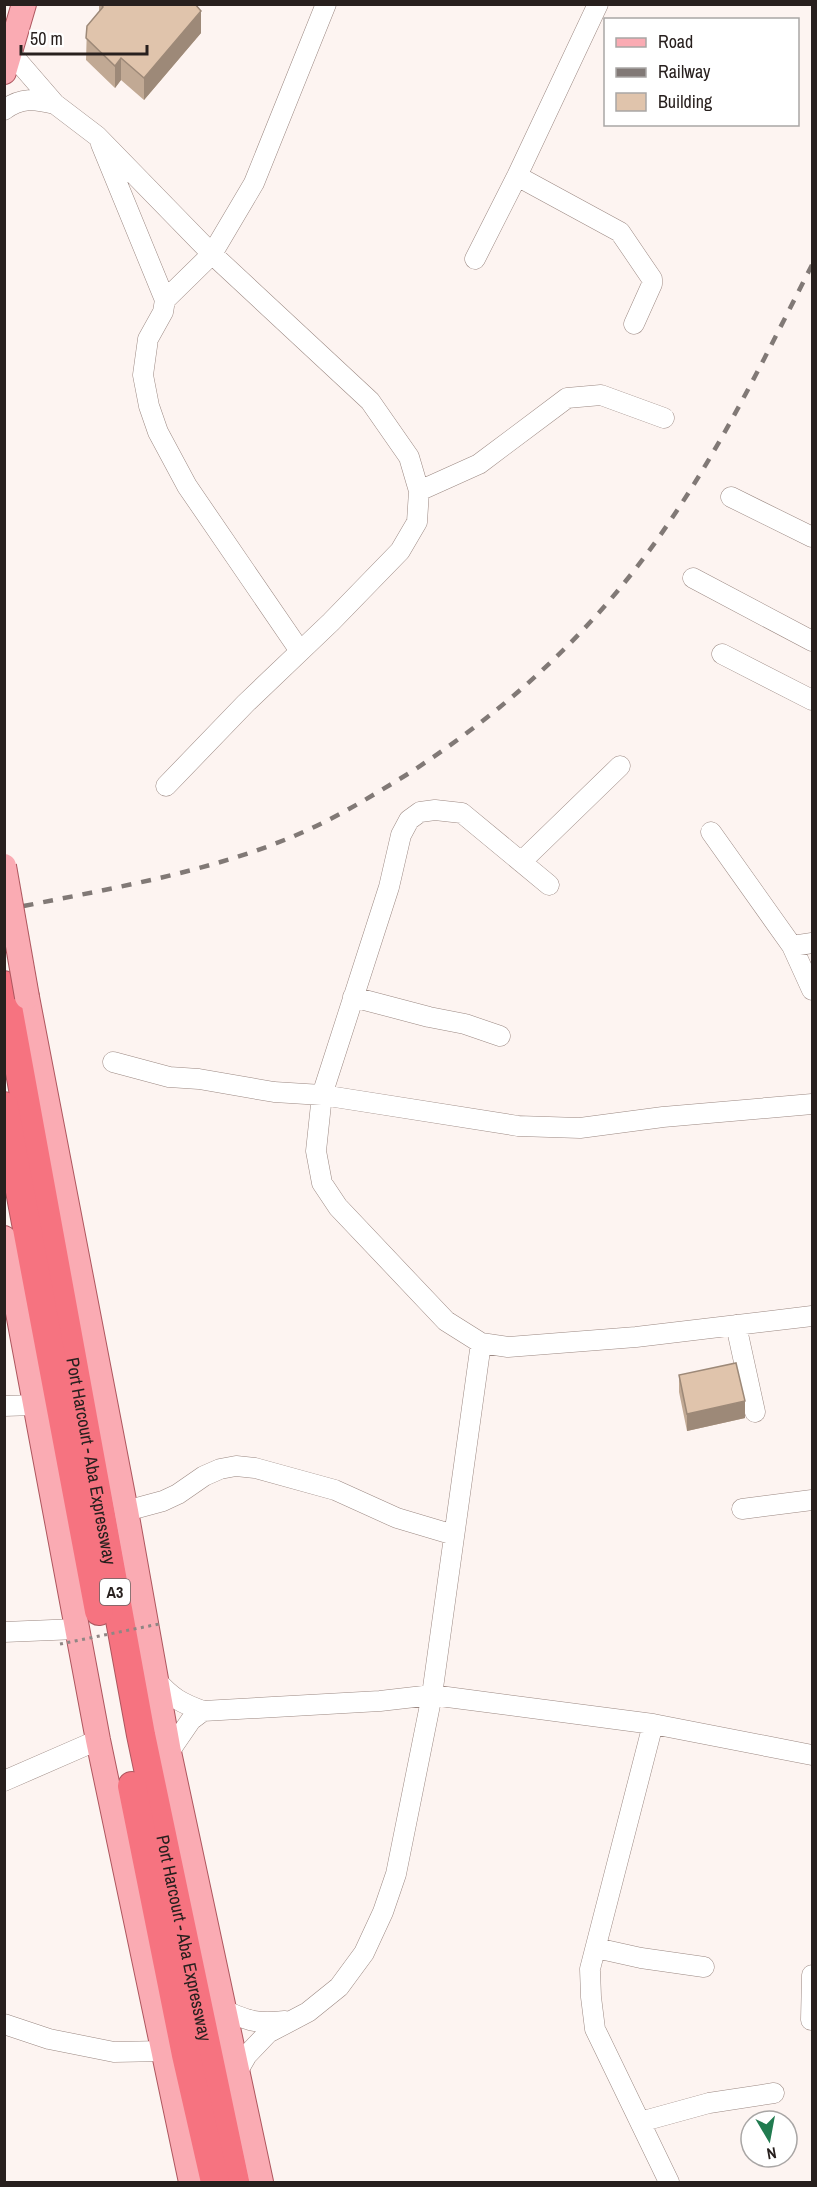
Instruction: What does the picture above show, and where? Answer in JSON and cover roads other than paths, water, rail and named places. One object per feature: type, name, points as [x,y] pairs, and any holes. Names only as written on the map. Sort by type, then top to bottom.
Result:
[{"type":"highway","name":"Port Harcourt - Aba Expressway","points":[[13,994],[139,1725],[236,2182]]},
{"type":"highway","name":"Port Harcourt - Aba Expressway","points":[[4,1106],[141,1837],[215,2182]]},
{"type":"main road","points":[[7,62],[24,4]]},
{"type":"main road","points":[[4,866],[13,994],[126,1510],[170,1752],[236,2074],[261,2182]]},
{"type":"main road","points":[[4,1238],[35,1404],[68,1637],[98,1740],[191,2182]]},
{"type":"street","points":[[165,300],[212,254],[254,183],[326,4]]},
{"type":"street","points":[[475,259],[598,4]]},
{"type":"street","points":[[7,62],[55,104],[98,136],[212,254],[370,401],[409,457],[419,490],[417,522],[400,551],[246,703],[166,786]]},
{"type":"street","points":[[4,110],[12,104],[33,99],[55,104]]},
{"type":"street","points":[[98,136],[165,300],[163,312],[148,339],[143,375],[149,406],[158,432],[187,486],[300,651]]},
{"type":"street","points":[[517,176],[624,235],[652,279],[652,284],[634,324]]},
{"type":"street","points":[[419,490],[479,464],[567,398],[601,395],[664,418]]},
{"type":"street","points":[[731,497],[813,537]]},
{"type":"street","points":[[693,578],[813,641]]},
{"type":"street","points":[[722,654],[813,700]]},
{"type":"street","points":[[521,862],[620,766]]},
{"type":"street","points":[[549,885],[462,813],[435,810],[420,812],[409,820],[401,835],[389,887],[322,1095],[316,1151],[322,1184],[338,1207],[446,1321],[481,1343],[508,1347],[636,1337],[813,1316]]},
{"type":"street","points":[[711,832],[792,946],[813,990]]},
{"type":"street","points":[[792,946],[813,943]]},
{"type":"street","points":[[353,997],[465,1024],[500,1035]]},
{"type":"street","points":[[113,1062],[169,1077],[199,1079],[274,1092],[322,1095],[518,1126],[580,1128],[663,1117],[813,1104]]},
{"type":"street","points":[[736,1325],[755,1412]]},
{"type":"street","points":[[236,2074],[257,2042],[268,2033],[320,2004],[339,1987],[364,1953],[383,1912],[396,1874],[432,1695],[481,1343]]},
{"type":"street","points":[[4,1406],[35,1404]]},
{"type":"street","points":[[126,1510],[163,1502],[204,1476],[220,1469],[236,1466],[255,1468],[335,1490],[397,1518],[454,1535]]},
{"type":"street","points":[[742,1509],[813,1500]]},
{"type":"street","points":[[4,1632],[68,1637]]},
{"type":"street","points":[[156,1680],[170,1696],[181,1704],[203,1711],[380,1701],[432,1695],[653,1724],[813,1755]]},
{"type":"street","points":[[170,1752],[191,1720],[203,1711]]},
{"type":"street","points":[[653,1724],[590,1969],[596,2029],[669,2182]]},
{"type":"street","points":[[4,1781],[98,1740]]},
{"type":"street","points":[[596,1948],[641,1958],[704,1967]]},
{"type":"street","points":[[811,2020],[813,1975]]},
{"type":"street","points":[[223,2010],[251,2022],[293,2020]]},
{"type":"street","points":[[4,2024],[49,2039],[114,2052],[164,2051]]},
{"type":"street","points":[[640,2122],[709,2103],[774,2093]]},
{"type":"railway","points":[[4,910],[193,870],[266,847],[301,833],[371,796],[411,772],[486,718],[521,689],[587,626],[645,556],[692,488],[710,457],[746,394],[812,265]]}]
